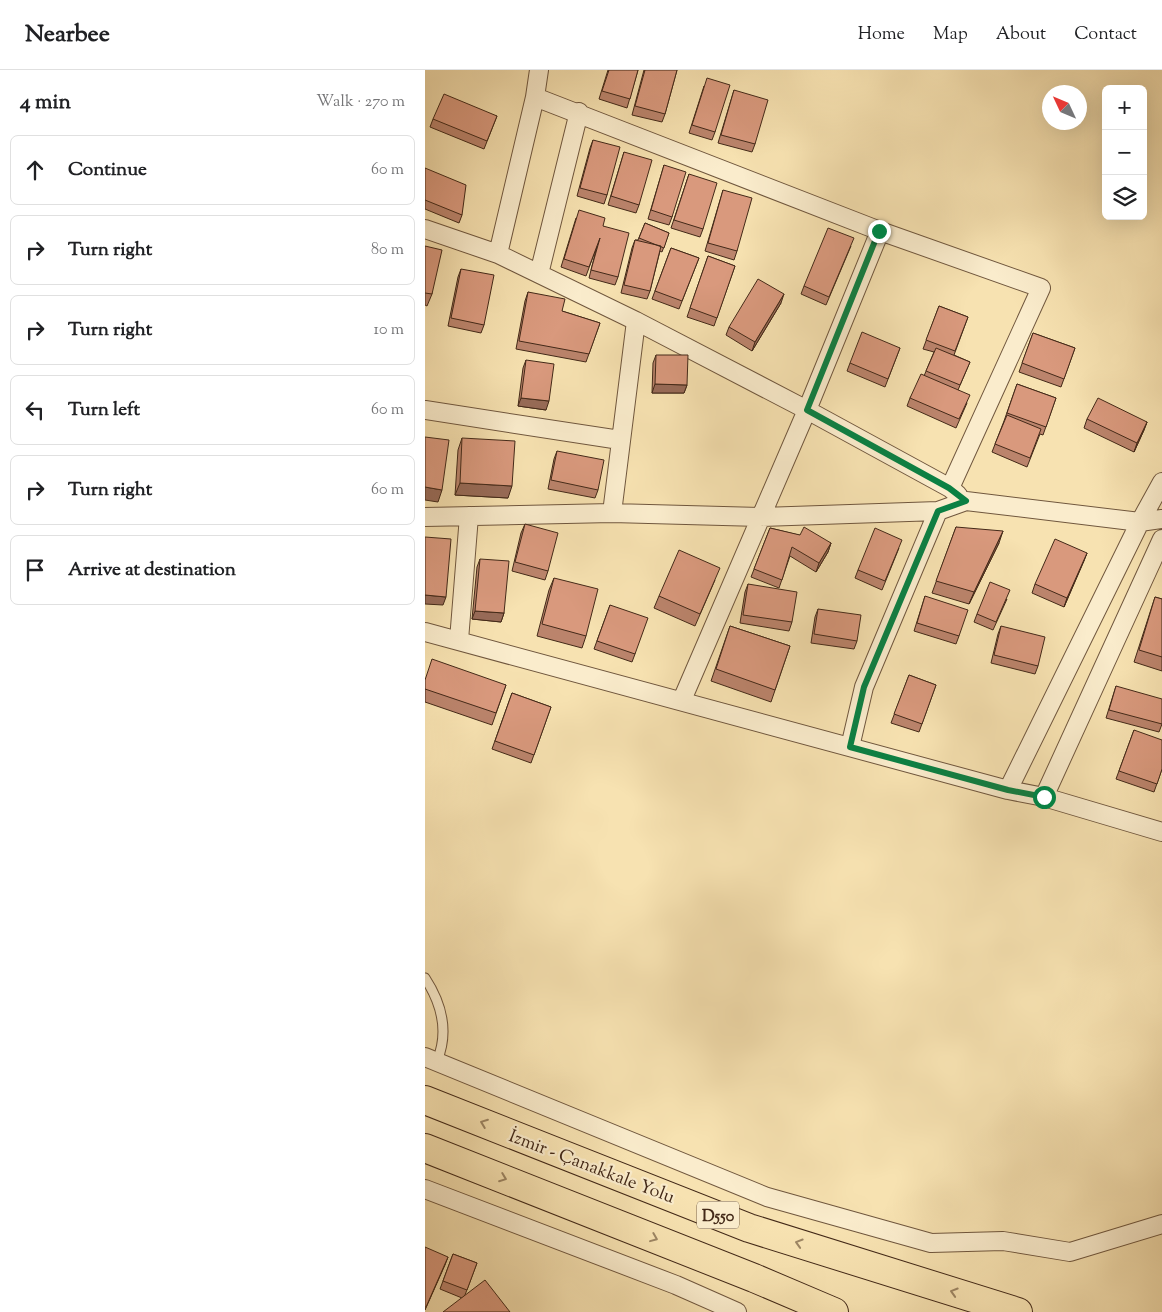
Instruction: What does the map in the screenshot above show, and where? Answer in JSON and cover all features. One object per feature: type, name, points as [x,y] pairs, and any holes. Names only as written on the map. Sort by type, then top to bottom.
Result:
[{"type":"highway","name":"İzmir - Çanakkale Yolu","points":[[425,1100],[749,1228],[1017,1312]]},
{"type":"highway","name":"D550","points":[[425,1148],[754,1278],[834,1312]]},
{"type":"street","points":[[498,254],[535,97],[539,70]]},
{"type":"street","points":[[535,97],[579,112],[879,231],[1041,288],[949,488]]},
{"type":"street","points":[[539,274],[579,112]]},
{"type":"street","points":[[425,229],[498,254],[636,321],[807,410],[949,488],[966,501]]},
{"type":"street","points":[[682,700],[807,410],[879,231]]},
{"type":"street","points":[[612,513],[636,321]]},
{"type":"street","points":[[425,410],[620,440]]},
{"type":"street","points":[[1008,790],[1140,522],[1162,482]]},
{"type":"street","points":[[425,517],[612,513],[760,517],[938,511],[966,501],[1140,522],[1162,519]]},
{"type":"street","points":[[850,747],[864,687],[938,511]]},
{"type":"street","points":[[459,640],[469,516]]},
{"type":"street","points":[[1044,797],[1162,539]]},
{"type":"street","points":[[425,632],[682,700],[1008,790],[1044,797],[1162,832]]},
{"type":"street","points":[[431,1059],[767,1197],[931,1243],[1003,1241],[1070,1252],[1162,1224]]},
{"type":"street","points":[[425,1189],[676,1285],[737,1312]]},
{"type":"lane","points":[[425,978],[434,992],[443,1019],[442,1048],[431,1059]]},
{"type":"building","points":[[609,70],[638,70],[630,99],[602,91]]},
{"type":"building","points":[[645,70],[677,70],[665,114],[635,106]]},
{"type":"building","points":[[707,78],[730,85],[715,132],[692,125]]},
{"type":"building","points":[[734,90],[768,100],[755,144],[721,135]]},
{"type":"building","points":[[444,94],[497,116],[487,141],[433,119]]},
{"type":"building","points":[[593,140],[620,147],[607,195],[580,188]]},
{"type":"building","points":[[624,152],[652,160],[639,205],[611,196]]},
{"type":"building","points":[[664,165],[686,172],[672,217],[651,210]]},
{"type":"building","points":[[425,168],[466,185],[462,215],[425,200]]},
{"type":"building","points":[[689,174],[717,183],[703,229],[674,220]]},
{"type":"building","points":[[723,190],[752,198],[737,251],[708,243]]},
{"type":"building","points":[[579,210],[605,218],[603,226],[629,233],[618,277],[591,270],[600,238],[589,267],[564,259]]},
{"type":"building","points":[[645,223],[669,233],[664,248],[639,238]]},
{"type":"building","points":[[828,228],[854,238],[829,297],[804,286]]},
{"type":"building","points":[[635,240],[661,246],[650,291],[624,285]]},
{"type":"building","points":[[425,246],[442,250],[432,294],[425,293]]},
{"type":"building","points":[[671,248],[699,258],[682,301],[655,291]]},
{"type":"building","points":[[708,256],[735,266],[717,318],[690,308]]},
{"type":"building","points":[[461,269],[494,275],[484,325],[451,318]]},
{"type":"building","points":[[758,279],[784,294],[755,342],[729,327]]},
{"type":"building","points":[[528,292],[565,299],[562,311],[600,323],[589,354],[519,341]]},
{"type":"building","points":[[939,306],[968,317],[955,351],[926,340]]},
{"type":"building","points":[[862,332],[900,348],[888,379],[850,363]]},
{"type":"building","points":[[1033,333],[1075,348],[1064,379],[1022,363]]},
{"type":"building","points":[[936,348],[970,362],[960,385],[926,371]]},
{"type":"building","points":[[656,355],[688,355],[687,385],[655,384]]},
{"type":"building","points":[[526,360],[554,364],[549,401],[521,398]]},
{"type":"building","points":[[921,374],[970,395],[959,419],[910,398]]},
{"type":"building","points":[[1017,384],[1056,398],[1046,427],[1007,413]]},
{"type":"building","points":[[1098,398],[1147,422],[1137,443],[1087,419]]},
{"type":"building","points":[[1007,415],[1041,429],[1030,458],[995,444]]},
{"type":"building","points":[[425,437],[449,440],[442,490],[425,487]]},
{"type":"building","points":[[462,438],[515,441],[512,486],[460,483]]},
{"type":"building","points":[[557,451],[604,460],[598,490],[551,480]]},
{"type":"building","points":[[525,524],[558,533],[548,571],[515,562]]},
{"type":"building","points":[[804,527],[831,543],[819,563],[792,547],[782,580],[754,569],[770,528],[800,535]]},
{"type":"building","points":[[956,527],[1003,531],[974,592],[936,581]]},
{"type":"building","points":[[875,528],[902,540],[885,581],[858,570]]},
{"type":"building","points":[[425,537],[451,539],[446,597],[425,595]]},
{"type":"building","points":[[1055,539],[1087,553],[1067,598],[1035,584]]},
{"type":"building","points":[[679,550],[720,568],[700,614],[659,596]]},
{"type":"building","points":[[480,559],[509,561],[504,613],[475,611]]},
{"type":"building","points":[[554,578],[598,589],[586,636],[542,624]]},
{"type":"building","points":[[990,582],[1010,590],[996,622],[977,614]]},
{"type":"building","points":[[748,584],[797,592],[792,622],[743,615]]},
{"type":"building","points":[[925,596],[968,610],[959,636],[917,623]]},
{"type":"building","points":[[1155,597],[1162,599],[1162,657],[1139,650]]},
{"type":"building","points":[[610,605],[648,618],[635,654],[597,641]]},
{"type":"building","points":[[818,609],[861,615],[857,641],[814,634]]},
{"type":"building","points":[[730,626],[790,646],[775,690],[716,669]]},
{"type":"building","points":[[1001,626],[1045,637],[1038,666],[994,655]]},
{"type":"building","points":[[432,659],[506,685],[496,713],[425,689],[425,680]]},
{"type":"building","points":[[909,675],[936,685],[922,724],[894,714]]},
{"type":"building","points":[[1116,686],[1162,699],[1162,724],[1109,710]]},
{"type":"building","points":[[512,693],[551,707],[534,755],[495,741]]},
{"type":"building","points":[[1134,730],[1162,740],[1162,769],[1157,784],[1119,771]]},
{"type":"building","points":[[425,1247],[448,1257],[426,1307],[425,1307]]},
{"type":"building","points":[[453,1254],[477,1263],[467,1290],[443,1281]]},
{"type":"building","points":[[485,1280],[510,1312],[443,1312]]},
{"type":"route","points":[[879,231],[807,410],[949,488],[966,501],[938,511],[864,687],[850,747],[1008,790],[1044,797]]}]
